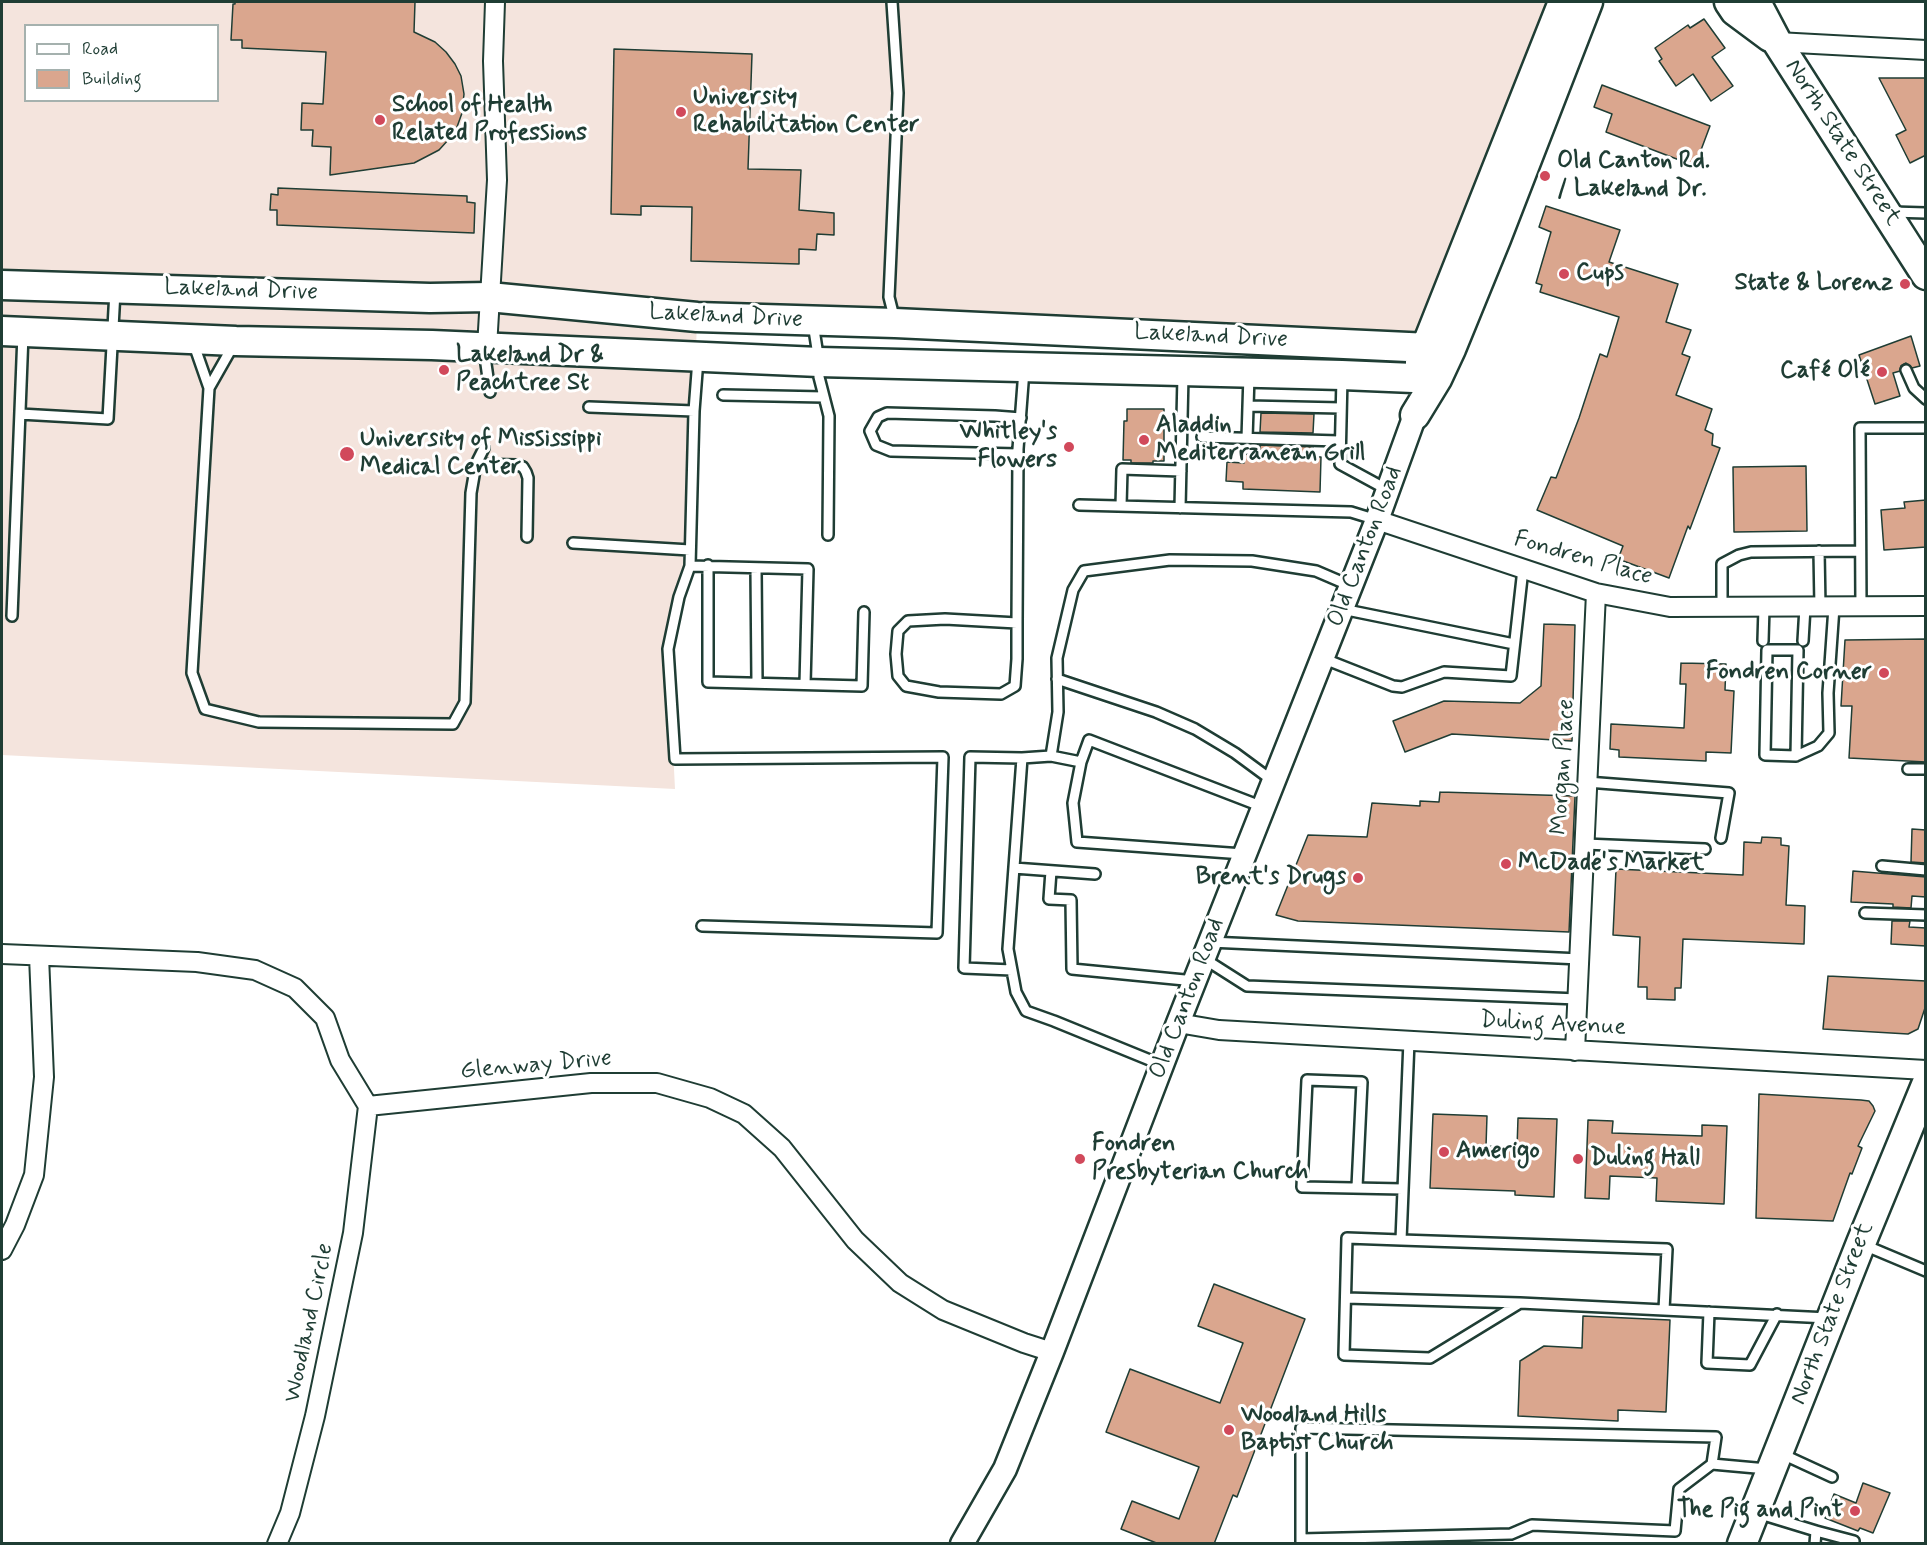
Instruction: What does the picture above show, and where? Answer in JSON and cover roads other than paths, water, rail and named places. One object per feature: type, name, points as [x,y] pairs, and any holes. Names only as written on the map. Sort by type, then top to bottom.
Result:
[{"type":"main road","name":"Old Canton Road","points":[[1415,415],[1426,378],[1563,2]]},
{"type":"main road","name":"Old Canton Road","points":[[1438,348],[1496,239],[1588,2]]},
{"type":"main road","name":"North State Street","points":[[1729,2],[1735,11],[1777,42]]},
{"type":"main road","name":"North State Street","points":[[1756,2],[1777,42],[1926,275]]},
{"type":"main road","name":"Lakeland Drive","points":[[2,285],[430,298],[489,297],[697,317],[895,323],[1438,348]]},
{"type":"main road","name":"Lakeland Drive","points":[[12,332],[236,341],[488,347],[819,362],[1426,378]]},
{"type":"main road","name":"North State Street","points":[[1742,1544],[1926,1085]]},
{"type":"street","points":[[488,347],[497,180],[493,61],[495,2]]},
{"type":"street","points":[[1777,42],[1926,50]]},
{"type":"street","name":"Old Canton Road","points":[[962,1544],[1005,1469],[1052,1352],[1178,1023],[1377,520],[1415,415]]},
{"type":"street","name":"Fondren Place","points":[[1377,520],[1596,593],[1670,607],[1926,606]]},
{"type":"street","name":"Morgan Place","points":[[1575,1051],[1596,593]]},
{"type":"street","points":[[2,954],[198,962],[255,970],[265,974],[295,988],[325,1018],[340,1060],[368,1106]]},
{"type":"street","points":[[2,1250],[15,1225],[34,1175],[44,1077],[39,956]]},
{"type":"street","name":"Duling Avenue","points":[[1178,1023],[1211,1029],[1926,1070]]},
{"type":"street","name":"Glenway Drive","points":[[368,1106],[591,1083],[657,1083],[710,1098],[744,1114],[782,1148],[855,1240],[900,1283],[943,1310],[1052,1352]]},
{"type":"street","name":"Woodland Circle","points":[[277,1544],[290,1513],[318,1405],[353,1233],[368,1106]]},
{"type":"lane","points":[[892,2],[898,93],[889,297],[895,323]]},
{"type":"lane","points":[[1886,212],[1926,213]]},
{"type":"lane","points":[[20,414],[108,419],[115,288]]},
{"type":"lane","points":[[813,321],[819,377],[829,416],[828,535]]},
{"type":"lane","points":[[12,332],[20,414],[12,616]]},
{"type":"lane","points":[[192,339],[209,388],[192,673],[205,709],[259,722],[453,724],[465,702],[471,493],[476,464],[484,448]]},
{"type":"lane","points":[[209,388],[236,341]]},
{"type":"lane","points":[[488,347],[486,364],[490,392]]},
{"type":"lane","points":[[699,357],[694,411],[690,566],[679,597],[668,649],[675,759],[943,757],[937,933],[702,926]]},
{"type":"lane","points":[[1017,623],[945,619],[908,621],[898,631],[896,654],[898,676],[906,686],[939,692],[1001,694],[1015,686],[1017,623],[1018,454],[1025,367]]},
{"type":"lane","points":[[1180,508],[1183,370]]},
{"type":"lane","points":[[1906,370],[1914,388],[1926,399]]},
{"type":"lane","points":[[1247,439],[1249,372]]},
{"type":"lane","points":[[1342,375],[1340,464],[1388,490]]},
{"type":"lane","points":[[723,395],[824,397]]},
{"type":"lane","points":[[1248,406],[1279,410],[1341,408]]},
{"type":"lane","points":[[589,407],[694,411]]},
{"type":"lane","points":[[1018,454],[891,451],[876,445],[870,431],[878,417],[887,413],[1021,418]]},
{"type":"lane","points":[[1861,607],[1860,428],[1926,428]]},
{"type":"lane","points":[[1202,437],[1247,439],[1279,437],[1339,441]]},
{"type":"lane","points":[[476,464],[523,467],[528,478],[527,537]]},
{"type":"lane","points":[[1121,506],[1122,469],[1181,471]]},
{"type":"lane","points":[[1078,505],[1351,513],[1377,520]]},
{"type":"lane","points":[[573,543],[690,550]]},
{"type":"lane","points":[[1796,756],[1798,650],[1767,650],[1765,755],[1796,756],[1818,746],[1829,733],[1828,693],[1820,607],[1819,551]]},
{"type":"lane","points":[[1722,607],[1722,564],[1739,555],[1751,552],[1860,551]]},
{"type":"lane","points":[[1051,756],[1058,712],[1057,658],[1073,590],[1084,571],[1170,560],[1252,561],[1316,571],[1351,586]]},
{"type":"lane","points":[[690,566],[808,569],[805,684]]},
{"type":"lane","points":[[708,566],[708,682],[862,686],[864,612]]},
{"type":"lane","points":[[756,568],[757,683]]},
{"type":"lane","points":[[1322,658],[1393,686],[1402,687],[1444,672],[1511,676],[1523,568]]},
{"type":"lane","points":[[1763,641],[1764,607]]},
{"type":"lane","points":[[1803,641],[1820,607]]},
{"type":"lane","points":[[1342,609],[1514,644]]},
{"type":"lane","points":[[1057,679],[1156,712],[1196,729],[1235,753],[1273,782]]},
{"type":"lane","points":[[1245,854],[1077,842],[1073,803],[1089,740],[1263,807]]},
{"type":"lane","points":[[1012,970],[964,968],[970,757],[1051,756],[1082,762]]},
{"type":"lane","points":[[1022,758],[1008,949],[1016,992],[1026,1011],[1162,1065]]},
{"type":"lane","points":[[1908,769],[1926,769]]},
{"type":"lane","points":[[1587,782],[1729,792],[1721,838]]},
{"type":"lane","points":[[1585,844],[1705,849]]},
{"type":"lane","points":[[1882,866],[1926,870]]},
{"type":"lane","points":[[1014,868],[1095,874]]},
{"type":"lane","points":[[1051,871],[1049,899],[1071,900],[1072,969],[1195,981]]},
{"type":"lane","points":[[1865,913],[1926,915]]},
{"type":"lane","points":[[1207,950],[1580,959]]},
{"type":"lane","points":[[1207,950],[1247,986],[1578,999]]},
{"type":"lane","points":[[1401,1240],[1409,1041]]},
{"type":"lane","points":[[1357,1187],[1362,1082],[1307,1080],[1302,1186],[1403,1189]]},
{"type":"lane","points":[[1520,1303],[1430,1358],[1344,1355],[1347,1238],[1667,1249],[1664,1310]]},
{"type":"lane","points":[[1861,1243],[1926,1271]]},
{"type":"lane","points":[[1346,1298],[1520,1303],[1832,1318]]},
{"type":"lane","points":[[1709,1312],[1707,1363],[1750,1365],[1777,1314]]},
{"type":"lane","points":[[1712,1464],[1716,1437],[1301,1428],[1301,1541],[1511,1534],[1532,1525],[1675,1531],[1679,1489],[1712,1464],[1775,1461],[1832,1477]]},
{"type":"lane","points":[[1755,1512],[1816,1532],[1854,1541]]},
{"type":"lane","points":[[1815,1544],[1816,1532]]},
{"type":"place","name":"University Rehabilitation Center","points":[[681,112]]},
{"type":"place","name":"School of Health Related Professions","points":[[380,120]]},
{"type":"place","name":"Old Canton Rd. / Lakeland Dr.","points":[[1545,176]]},
{"type":"place","name":"Cups","points":[[1564,274]]},
{"type":"place","name":"State & Lorenz","points":[[1905,284]]},
{"type":"place","name":"Lakeland Dr & Peachtree St","points":[[444,370]]},
{"type":"place","name":"Café Olé","points":[[1882,372]]},
{"type":"place","name":"Aladdin Mediterranean Grill","points":[[1144,440]]},
{"type":"place","name":"Whitley's Flowers","points":[[1069,447]]},
{"type":"place","name":"University of Mississippi Medical Center","points":[[347,454]]},
{"type":"place","name":"Fondren Corner","points":[[1884,673]]},
{"type":"place","name":"McDade's Market","points":[[1506,864]]},
{"type":"place","name":"Brent's Drugs","points":[[1358,878]]},
{"type":"place","name":"Amerigo","points":[[1444,1152]]},
{"type":"place","name":"Fondren Presbyterian Church","points":[[1080,1159]]},
{"type":"place","name":"Duling Hall","points":[[1578,1159]]},
{"type":"place","name":"Woodland Hills Baptist Church","points":[[1229,1430]]},
{"type":"place","name":"The Pig and Pint","points":[[1855,1511]]}]
